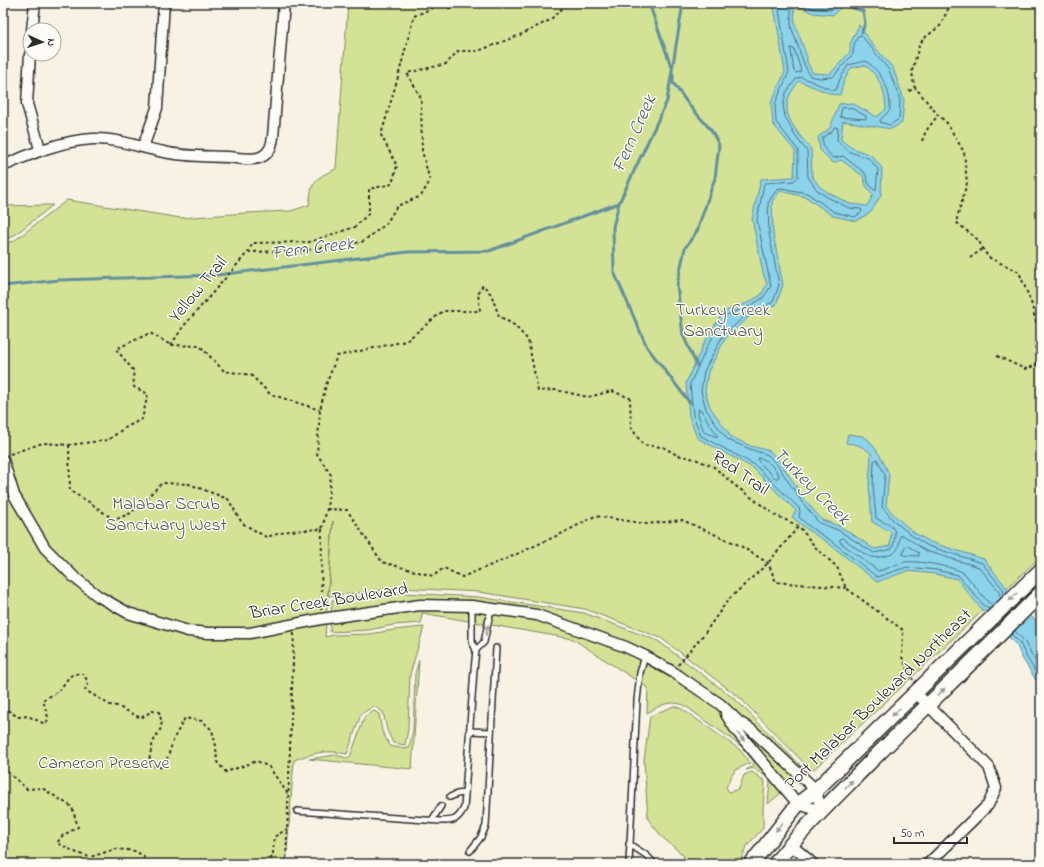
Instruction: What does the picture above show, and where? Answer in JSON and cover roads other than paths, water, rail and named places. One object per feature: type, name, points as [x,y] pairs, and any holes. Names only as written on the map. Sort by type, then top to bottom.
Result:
[{"type":"street","points":[[33,22],[35,3]]},
{"type":"street","points":[[144,147],[157,108],[164,3]]},
{"type":"street","points":[[3,166],[40,149],[68,142],[94,139],[144,147],[166,153],[246,158],[261,157],[272,147],[284,3]]},
{"type":"street","points":[[30,62],[27,104],[40,149]]},
{"type":"street","name":"Briar Creek Boulevard","points":[[6,457],[14,495],[45,548],[74,577],[98,596],[128,613],[188,631],[208,633],[250,633],[321,619],[420,605],[472,606],[537,615],[626,647],[673,672],[720,704],[740,722],[753,731],[816,790]]},
{"type":"street","name":"Port Malabar Boulevard Northeast","points":[[751,864],[798,804],[816,790],[1041,570]]},
{"type":"street","name":"Port Malabar Boulevard Northeast","points":[[775,864],[790,844],[821,811],[1041,594]]},
{"type":"street","points":[[918,691],[928,704],[989,767],[996,788],[988,805],[928,864]]},
{"type":"street","name":"Briar Creek Boulevard","points":[[720,704],[736,730],[798,804]]},
{"type":"street","points":[[816,790],[821,811]]},
{"type":"street","points":[[798,804],[821,811]]},
{"type":"street","points":[[790,844],[813,864]]},
{"type":"lane","points":[[297,811],[453,821],[460,817],[464,808],[476,650],[472,642],[472,606]]},
{"type":"lane","points":[[476,650],[484,642],[492,609]]},
{"type":"lane","points":[[470,851],[486,826],[496,648]]},
{"type":"lane","points":[[628,864],[637,701],[640,673],[645,656]]},
{"type":"lane","points":[[470,731],[491,732]]},
{"type":"lane","points":[[450,797],[457,794],[465,794]]},
{"type":"lane","points":[[432,820],[441,806]]},
{"type":"lane","points":[[629,844],[646,855],[655,864]]},
{"type":"water","points":[[780,3],[845,3],[833,15],[813,13],[794,4],[795,24],[807,57],[807,62],[813,73],[830,74],[850,52],[850,44],[859,25],[872,44],[893,68],[904,100],[902,123],[891,129],[843,121],[841,140],[852,148],[871,155],[882,168],[881,195],[871,212],[856,221],[833,216],[806,197],[780,191],[772,202],[773,233],[783,285],[776,305],[750,316],[725,339],[708,372],[705,391],[710,407],[731,437],[751,446],[770,451],[781,463],[805,500],[822,520],[839,526],[874,549],[890,546],[891,532],[872,522],[869,486],[871,453],[859,446],[846,443],[848,434],[862,436],[869,440],[881,457],[889,474],[886,506],[896,517],[913,532],[930,542],[984,559],[1007,588],[1007,592],[1041,626],[1041,688],[1022,658],[1017,646],[987,612],[983,611],[957,579],[935,574],[907,571],[877,582],[828,543],[792,517],[796,511],[753,468],[697,438],[689,416],[686,383],[704,343],[723,312],[747,303],[761,295],[767,284],[763,273],[752,219],[761,179],[794,177],[795,151],[773,124],[771,103],[785,72],[774,7]],"holes":[[[865,65],[881,84],[886,109],[877,117],[852,103],[839,104],[830,128],[818,137],[820,150],[833,163],[841,160],[863,176],[866,186],[873,195],[867,206],[850,204],[820,187],[812,176],[811,149],[799,135],[789,118],[787,103],[789,96],[799,81],[831,94],[840,95],[844,81],[851,68]]]},
{"type":"waterway","points":[[649,3],[671,66]]},
{"type":"waterway","name":"Fern Creek","points":[[3,286],[59,280],[217,275],[408,252],[489,251],[619,203],[667,101],[683,3]]},
{"type":"waterway","name":"Turkey Creek","points":[[838,3],[863,11],[865,23],[862,32]]},
{"type":"waterway","points":[[673,74],[673,83],[689,105],[711,130],[719,145],[715,178],[697,231],[685,248],[677,285],[683,335],[697,366]]},
{"type":"waterway","name":"Fern Creek","points":[[619,203],[613,227],[614,272],[647,347],[690,403]]},
{"type":"park label","name":"Turkey Creek Sanctuary","points":[[723,321]]},
{"type":"park label","name":"Malabar Scrub Sanctuary West","points":[[166,515]]},
{"type":"park label","name":"Cameron Preserve","points":[[104,764]]}]
